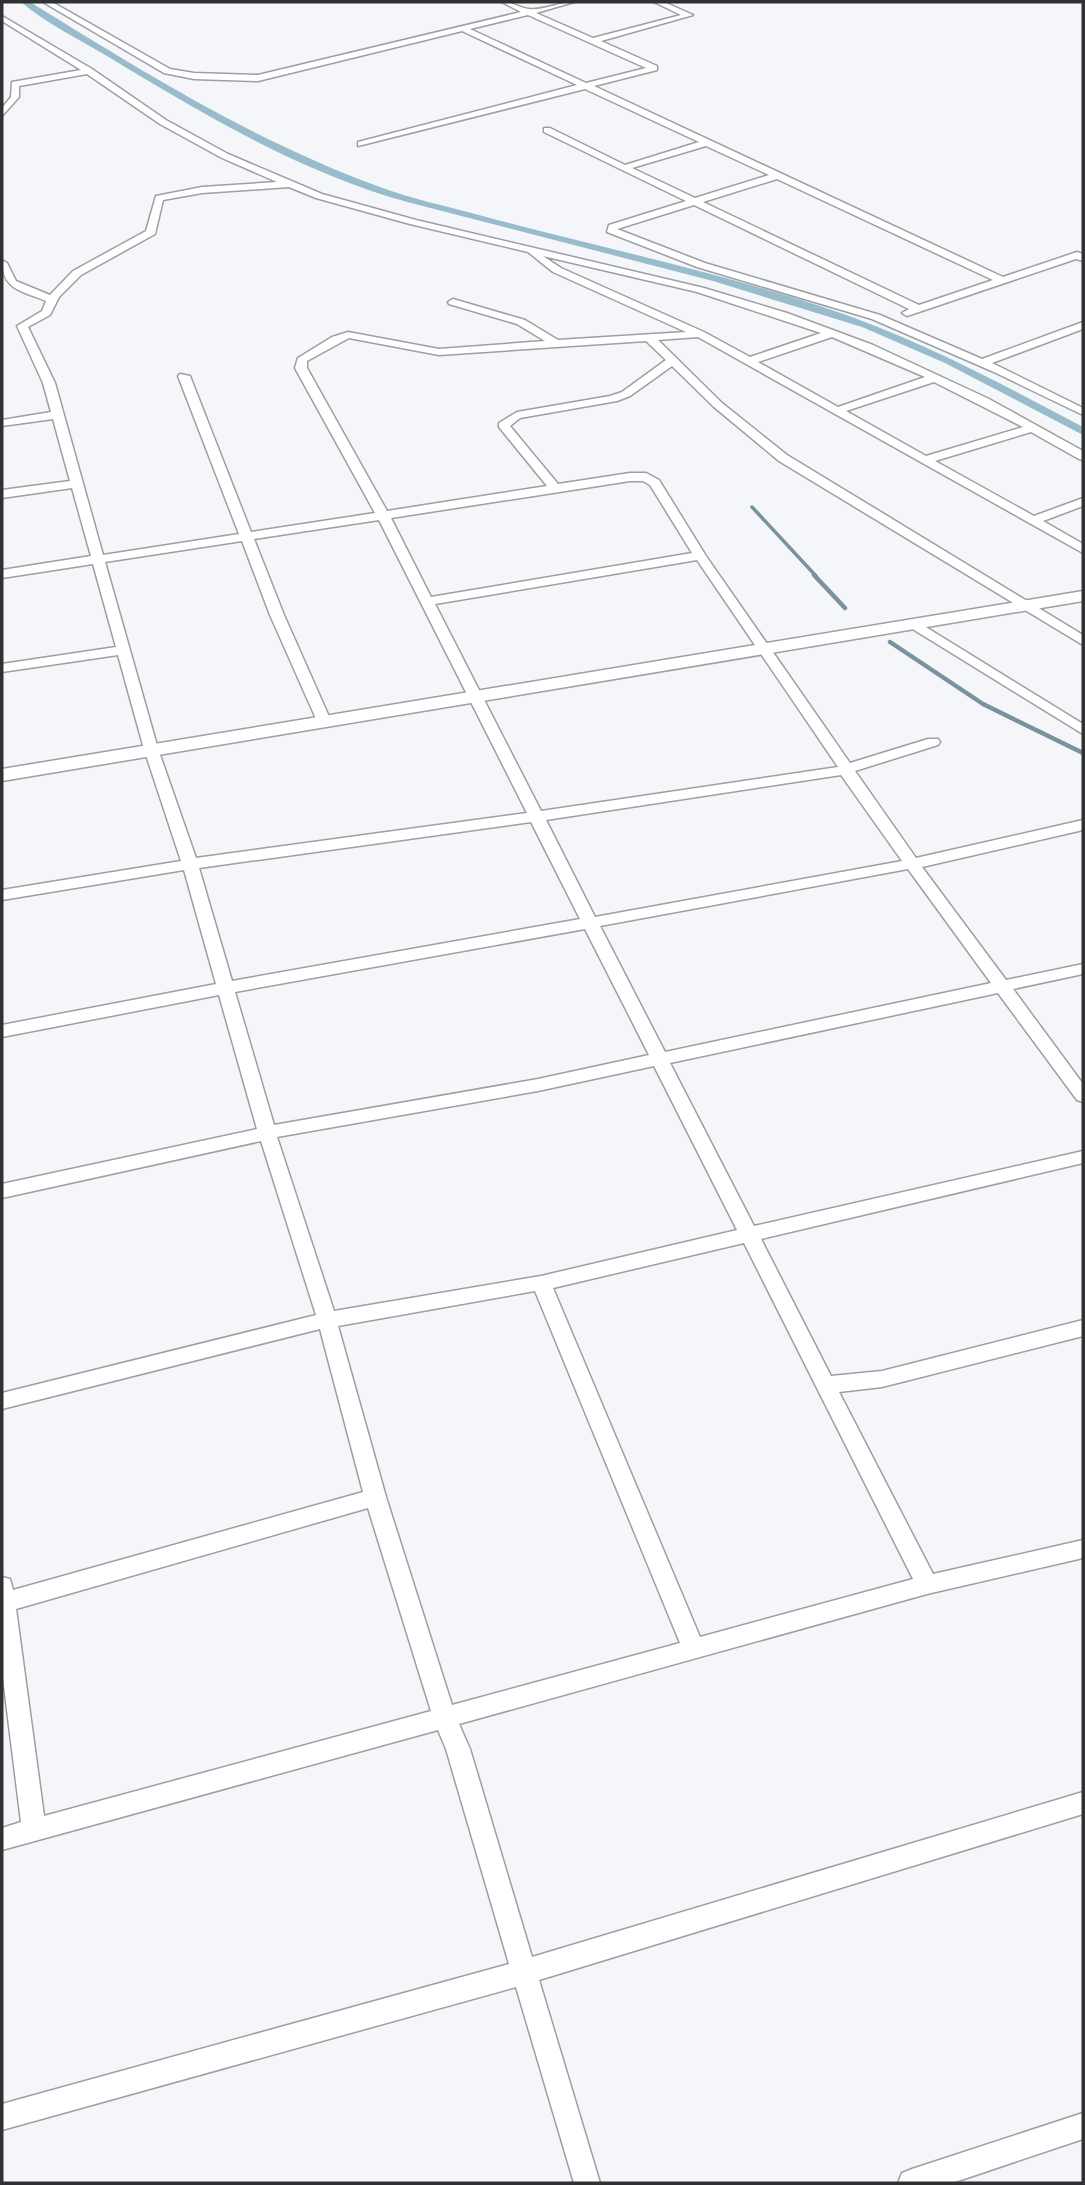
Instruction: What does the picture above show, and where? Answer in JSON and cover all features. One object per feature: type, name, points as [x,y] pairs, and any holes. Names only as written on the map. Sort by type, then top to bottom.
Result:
[{"type":"street","points":[[47,2],[167,71],[194,76],[258,78],[570,2]]},
{"type":"street","points":[[361,144],[654,68],[506,2]]},
{"type":"street","points":[[595,40],[689,15],[658,2]]},
{"type":"street","points":[[3,20],[89,71],[163,122],[225,156],[290,184],[319,195],[402,218],[700,290],[783,314],[985,401],[1083,456]]},
{"type":"street","points":[[462,28],[1001,280]]},
{"type":"street","points":[[2,113],[15,97],[15,84],[89,71]]},
{"type":"street","points":[[547,130],[918,309]]},
{"type":"street","points":[[624,168],[709,142]]},
{"type":"street","points":[[780,175],[691,201],[611,230],[701,265],[816,297],[884,321],[1081,408]]},
{"type":"street","points":[[290,184],[202,190],[159,198],[151,232],[83,268],[50,299],[46,313],[22,326],[48,383],[58,415],[151,749],[190,864],[267,1133],[327,1320],[375,1497],[444,1717],[458,1749],[587,2183]]},
{"type":"street","points":[[523,247],[557,270],[700,334],[1083,549]]},
{"type":"street","points":[[884,321],[1081,255]]},
{"type":"street","points":[[2,263],[12,283],[50,299]]},
{"type":"street","points":[[453,302],[521,322],[558,345]]},
{"type":"street","points":[[982,363],[1083,325]]},
{"type":"street","points":[[750,361],[832,333]]},
{"type":"street","points":[[700,334],[439,352],[348,335],[336,339],[302,360],[301,368],[384,517],[927,1586]]},
{"type":"street","points":[[649,338],[718,405],[783,458],[1083,641]]},
{"type":"street","points":[[556,490],[503,425],[517,415],[613,399],[626,394],[672,360]]},
{"type":"street","points":[[184,376],[247,538],[324,721]]},
{"type":"street","points":[[839,410],[934,377]]},
{"type":"street","points":[[2,422],[58,415]]},
{"type":"street","points":[[926,460],[1032,428]]},
{"type":"street","points":[[2,574],[630,477],[646,477],[655,483],[700,556],[912,864],[1083,1096]]},
{"type":"street","points":[[2,494],[77,484]]},
{"type":"street","points":[[1033,521],[1083,502]]},
{"type":"street","points":[[425,602],[700,556]]},
{"type":"street","points":[[2,775],[1083,596]]},
{"type":"street","points":[[916,625],[1083,730]]},
{"type":"street","points":[[2,668],[122,650]]},
{"type":"street","points":[[2,895],[190,864],[536,817],[849,770],[933,742]]},
{"type":"street","points":[[2,1031],[225,986],[912,864],[1014,843],[1083,825]]},
{"type":"street","points":[[2,1191],[267,1133],[538,1085],[1083,969]]},
{"type":"street","points":[[2,1401],[327,1320],[541,1283],[1083,1157]]},
{"type":"street","points":[[541,1283],[694,1650]]},
{"type":"street","points":[[825,1385],[882,1378],[1083,1328]]},
{"type":"street","points":[[34,1830],[3,1597],[375,1497]]},
{"type":"street","points":[[2,1839],[927,1586],[1083,1549]]},
{"type":"street","points":[[2,2117],[524,1972],[1083,1803]]},
{"type":"street","points":[[912,2183],[1083,2126]]},
{"type":"waterway","points":[[25,2],[191,102],[320,167],[389,194],[717,279],[866,325],[949,361],[1083,432]]},
{"type":"waterway","points":[[752,507],[816,576]]},
{"type":"waterway","points":[[814,575],[845,608]]},
{"type":"waterway","points":[[890,642],[983,704],[1083,753]]}]
